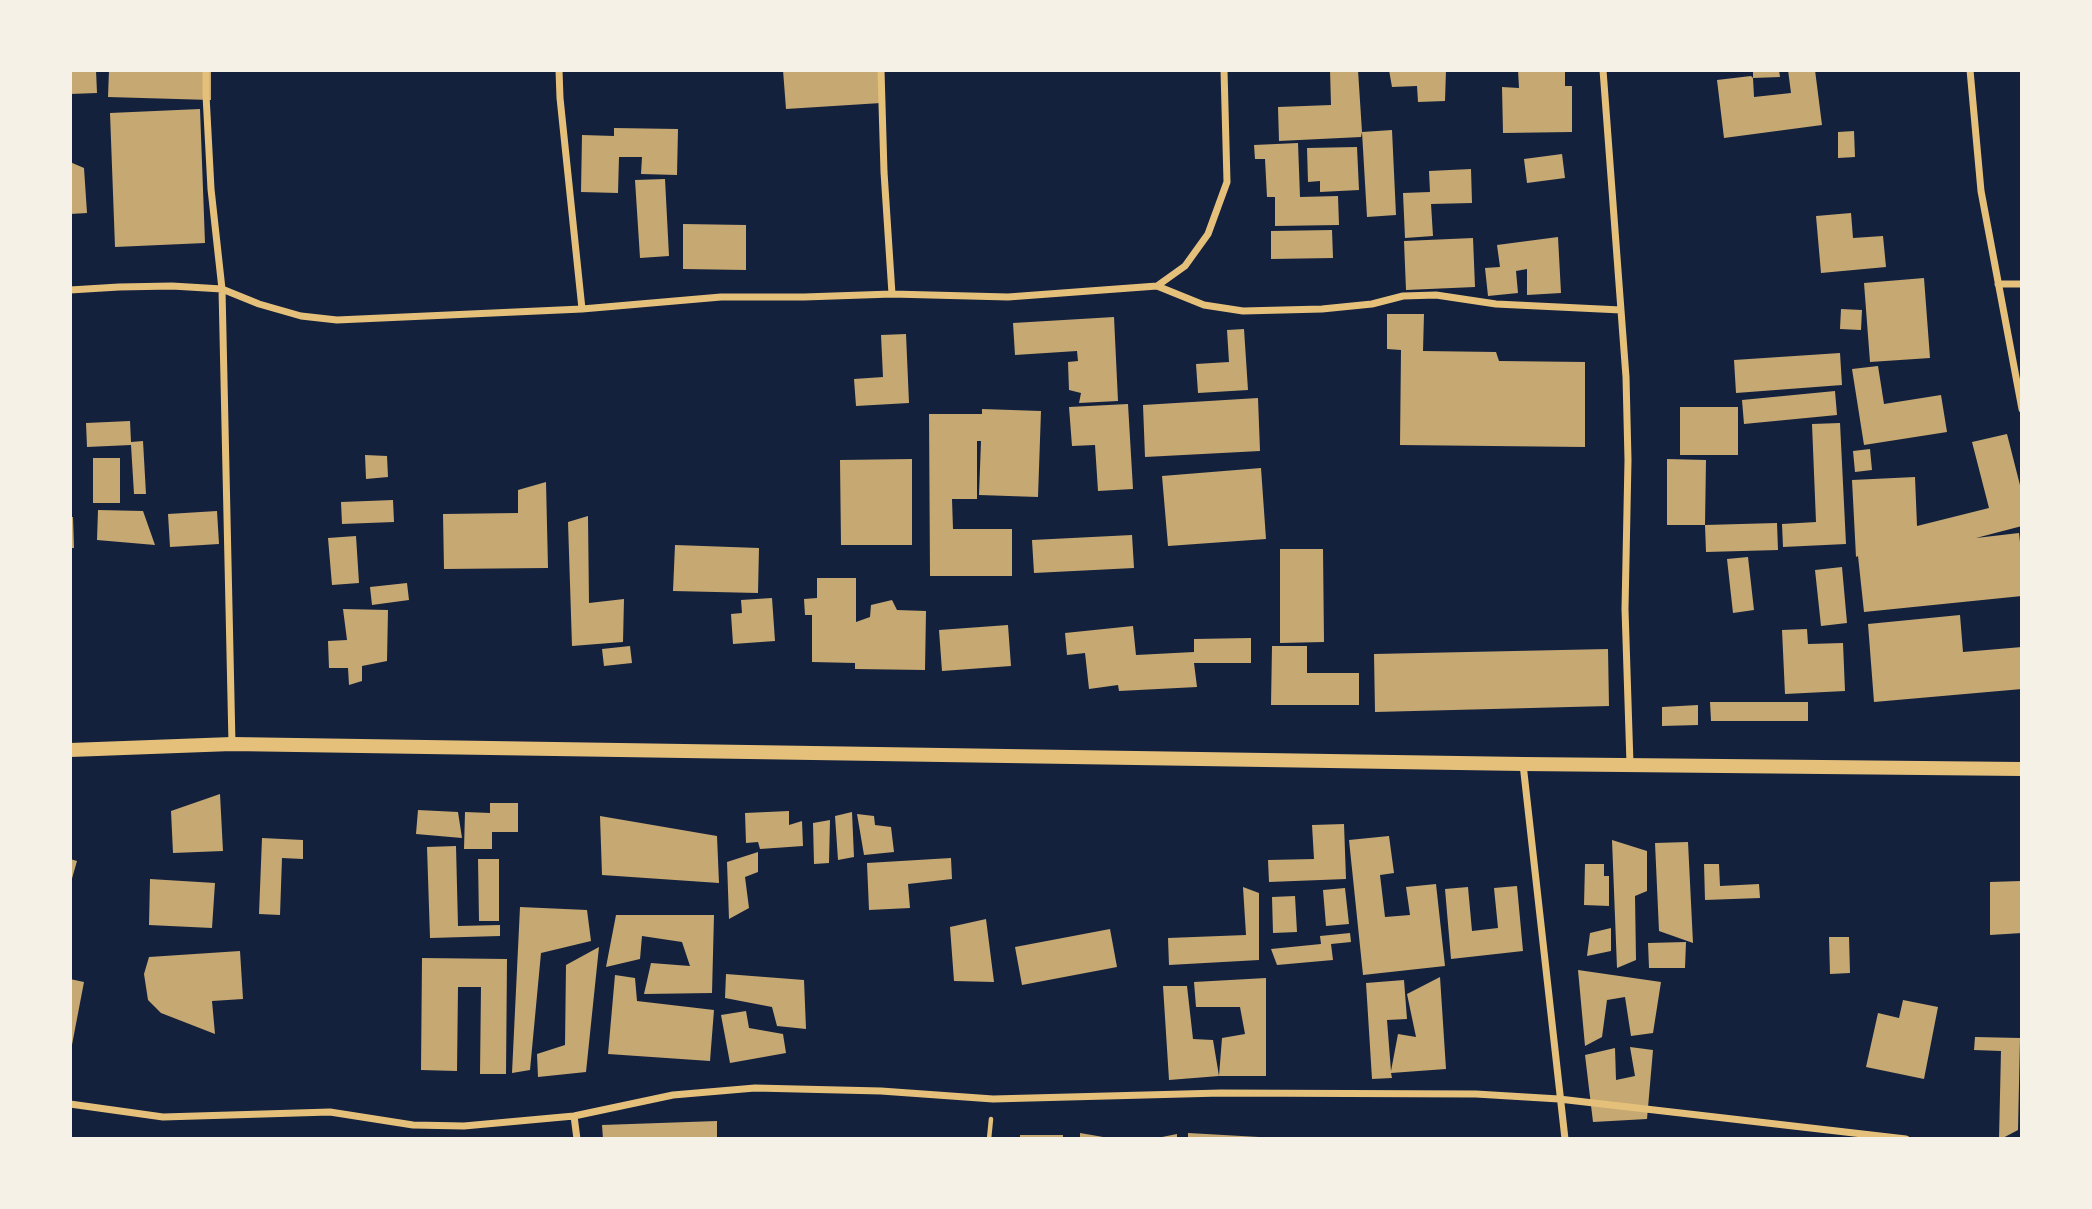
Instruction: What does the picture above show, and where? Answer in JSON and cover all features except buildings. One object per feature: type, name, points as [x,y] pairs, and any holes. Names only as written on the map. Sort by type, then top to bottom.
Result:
[{"type":"main road","points":[[70,750],[232,744],[2022,769]]},
{"type":"street","points":[[206,70],[211,189],[222,289],[232,744]]},
{"type":"street","points":[[559,70],[582,309]]},
{"type":"street","points":[[881,70],[892,294]]},
{"type":"street","points":[[1157,286],[1185,266],[1208,234],[1227,182],[1224,70]]},
{"type":"street","points":[[1603,70],[1621,310],[1628,460],[1625,609],[1630,764]]},
{"type":"street","points":[[1970,70],[1981,191],[2022,409]]},
{"type":"street","points":[[1998,284],[2022,284]]},
{"type":"street","points":[[70,290],[172,286],[222,289],[301,316],[337,320],[582,309],[721,297],[892,294],[1008,297],[1157,286],[1204,305],[1243,311],[1322,309],[1403,296],[1436,295],[1496,304],[1621,310]]},
{"type":"street","points":[[1522,764],[1565,1139]]},
{"type":"street","points":[[70,1104],[163,1117],[330,1112],[413,1125],[464,1126],[574,1116],[673,1095],[755,1088],[881,1091],[993,1099],[1235,1093],[1476,1094],[1559,1099],[1906,1139]]},
{"type":"street","points":[[574,1116],[577,1139]]}]
